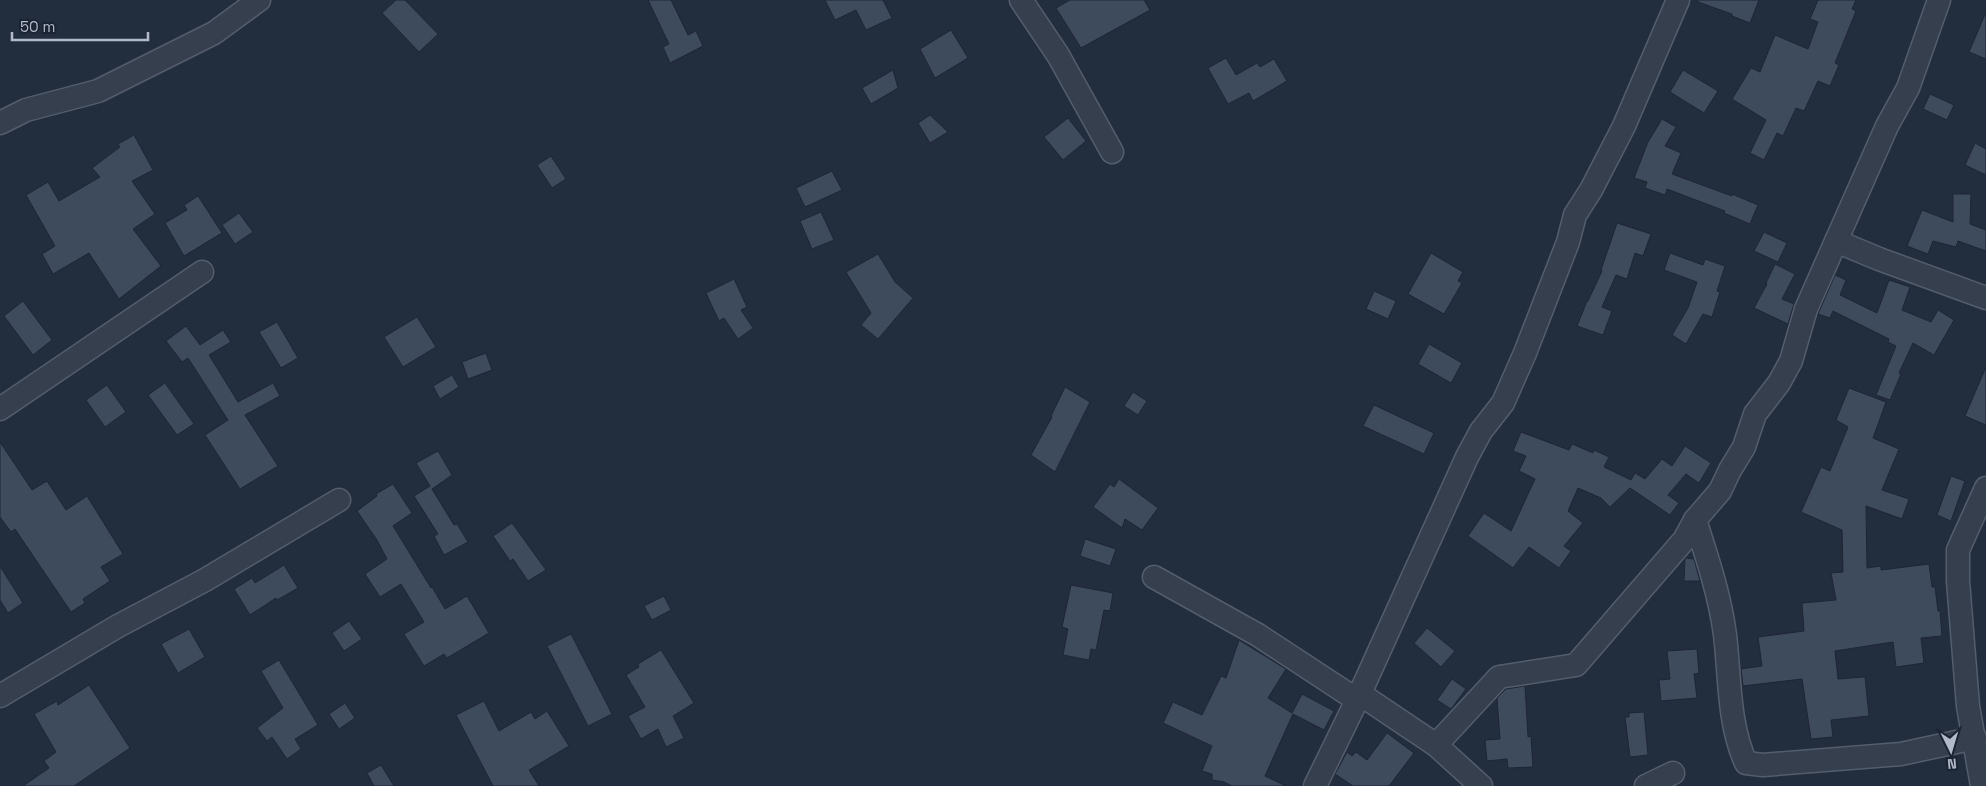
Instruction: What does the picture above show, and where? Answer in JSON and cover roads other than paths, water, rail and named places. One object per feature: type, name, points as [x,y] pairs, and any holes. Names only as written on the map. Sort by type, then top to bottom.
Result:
[{"type":"street","points":[[0,123],[26,110],[98,91],[214,33],[259,0]]},
{"type":"street","points":[[1021,0],[1058,55],[1112,152]]},
{"type":"street","points":[[1315,786],[1358,697],[1467,457],[1481,432],[1503,403],[1525,353],[1568,242],[1576,215],[1624,126],[1678,0]]},
{"type":"street","points":[[1436,745],[1499,677],[1576,665],[1684,540],[1695,520],[1720,491],[1744,447],[1755,414],[1779,383],[1790,361],[1806,309],[1887,126],[1908,88],[1939,0]]},
{"type":"street","points":[[1836,241],[1986,298]]},
{"type":"street","points":[[0,409],[202,272]]},
{"type":"street","points":[[1982,786],[1968,706],[1958,581],[1958,550],[1986,488]]},
{"type":"street","points":[[0,696],[118,626],[205,580],[339,500]]},
{"type":"street","points":[[1695,520],[1717,594],[1725,635],[1727,676],[1732,708],[1746,763],[1763,766],[1901,754],[1928,750],[1975,738]]},
{"type":"street","points":[[1154,577],[1258,635],[1436,745],[1481,786]]},
{"type":"street","points":[[1646,786],[1673,773]]}]
